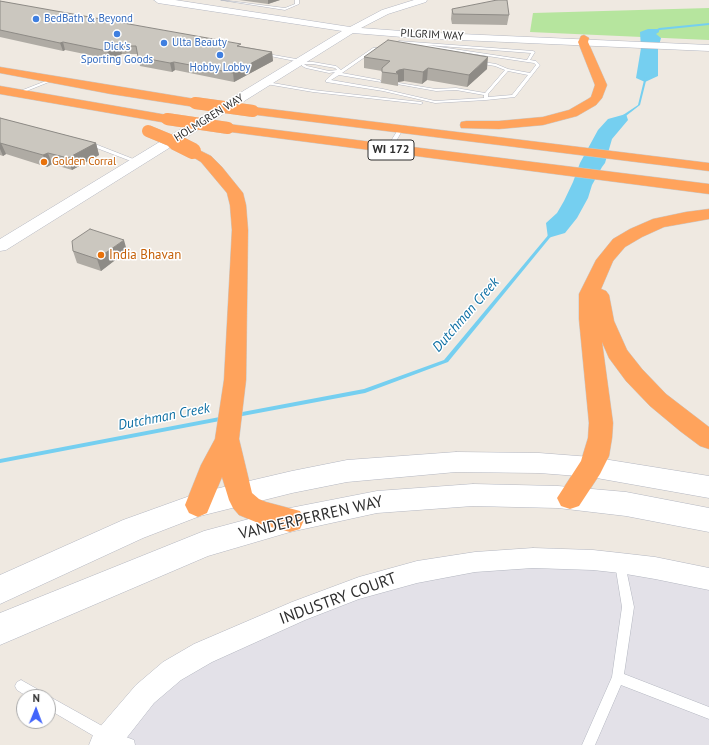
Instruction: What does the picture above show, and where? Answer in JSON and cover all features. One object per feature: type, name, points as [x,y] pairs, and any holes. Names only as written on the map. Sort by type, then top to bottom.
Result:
[{"type":"highway","points":[[257,109],[427,124],[499,125],[543,121],[573,113],[596,98],[600,89],[600,81],[584,40]]},
{"type":"highway","name":"WI 172","points":[[0,70],[52,80],[199,103],[257,109],[401,129],[709,167]]},
{"type":"highway","name":"WI 172","points":[[0,90],[166,119],[228,128],[709,189]]},
{"type":"highway","points":[[22,94],[59,106],[130,125],[170,140],[206,159],[217,170],[235,193],[238,205],[240,230],[235,380],[227,439],[235,481],[239,494],[245,504],[254,510],[290,520]]},
{"type":"highway","points":[[570,498],[591,467],[598,448],[601,423],[589,320],[588,294],[605,260],[619,243],[636,233],[659,223],[709,214]]},
{"type":"highway","points":[[596,280],[604,321],[618,353],[634,375],[658,400],[688,425],[709,439]]},
{"type":"highway","points":[[198,505],[214,465],[227,439]]},
{"type":"street","name":"PILGRIM WAY","points":[[158,0],[356,27],[631,42],[709,48]]},
{"type":"street","name":"PILGRIM WAY","points":[[185,0],[356,27]]},
{"type":"street","name":"HOLMGREN WAY","points":[[0,246],[267,82],[301,63],[356,27],[384,12],[423,0]]},
{"type":"street","name":"PILGRIM WAY","points":[[664,44],[709,43]]},
{"type":"street","points":[[0,590],[133,529],[198,505],[292,482],[347,472],[408,465],[501,462],[570,464],[709,487]]},
{"type":"street","name":"VANDERPERREN WAY","points":[[0,629],[204,544],[290,520],[356,505],[400,499],[474,495],[570,498],[645,507],[709,520]]},
{"type":"street","name":"INDUSTRY COURT","points":[[114,742],[145,694],[172,671],[249,632],[359,588],[417,572],[475,562],[533,558],[593,560],[620,563],[655,568],[709,580]]},
{"type":"lane","points":[[223,0],[284,9],[297,4],[297,0]]},
{"type":"lane","points":[[391,48],[400,42],[533,52],[528,61]]},
{"type":"lane","points":[[267,82],[313,91],[410,103],[435,102],[486,96],[513,96],[538,65],[535,62],[400,42]]},
{"type":"lane","points":[[322,84],[374,49],[391,48],[496,65],[507,70],[531,74]]},
{"type":"lane","points":[[256,52],[301,63],[313,63],[336,67],[338,70],[329,72],[306,67],[301,63]]},
{"type":"lane","points":[[486,96],[507,70]]},
{"type":"lane","points":[[337,73],[380,81]]},
{"type":"lane","points":[[22,94],[52,80]]},
{"type":"lane","points":[[327,81],[383,90],[435,102]]},
{"type":"lane","points":[[399,84],[436,90],[456,89],[486,96]]},
{"type":"lane","points":[[313,91],[318,87]]},
{"type":"lane","points":[[418,98],[422,94],[436,90]]},
{"type":"lane","points":[[389,149],[401,129]]},
{"type":"lane","points":[[83,141],[138,162]]},
{"type":"lane","points":[[588,745],[618,678],[628,607],[620,563]]},
{"type":"lane","points":[[618,678],[709,713]]},
{"type":"lane","points":[[20,686],[25,689]]},
{"type":"lane","points":[[56,707],[114,742]]},
{"type":"shaded area","points":[[533,558],[709,579],[709,745],[103,745],[145,694],[359,588]]},
{"type":"green space","points":[[709,8],[709,40],[530,32],[533,13]]},
{"type":"water","points":[[648,29],[659,29],[659,32],[656,34],[661,38],[658,49],[658,76],[645,82],[636,78],[641,48],[640,32]]},
{"type":"water","points":[[626,114],[628,120],[612,139],[605,163],[592,185],[588,198],[577,218],[565,233],[548,238],[546,223],[557,213],[564,201],[580,163],[598,130],[608,119]]},
{"type":"building","points":[[497,0],[507,0],[509,15],[453,14],[452,9]]},
{"type":"building","points":[[0,1],[241,44],[237,46],[272,52],[233,73],[138,57],[136,46],[120,46],[107,51],[63,42],[60,43],[0,30]]},
{"type":"building","points":[[388,40],[488,57],[469,75],[428,68],[423,72],[404,69],[396,72],[398,74],[382,72],[382,68],[390,61],[364,57]]},
{"type":"building","points":[[0,118],[96,143],[68,158],[48,153],[43,155],[0,143]]},
{"type":"building","points":[[90,229],[124,240],[97,259],[73,251],[72,241]]},
{"type":"waterway","name":"Dutchman Creek","points":[[654,32],[659,29],[709,24]]},
{"type":"waterway","name":"Dutchman Creek","points":[[621,118],[639,105],[646,77]]},
{"type":"waterway","name":"Dutchman Creek","points":[[237,415],[365,391],[446,361],[551,234]]},
{"type":"waterway","name":"Dutchman Creek","points":[[0,461],[225,418]]},
{"type":"place","name":"BedBath & Beyond","points":[[36,19]]},
{"type":"place","name":"Dick's Sporting Goods","points":[[117,34]]},
{"type":"place","name":"Ulta Beauty","points":[[164,43]]},
{"type":"place","name":"Hobby Lobby","points":[[220,55]]},
{"type":"place","name":"Golden Corral","points":[[44,162]]},
{"type":"place","name":"India Bhavan","points":[[101,255]]}]
